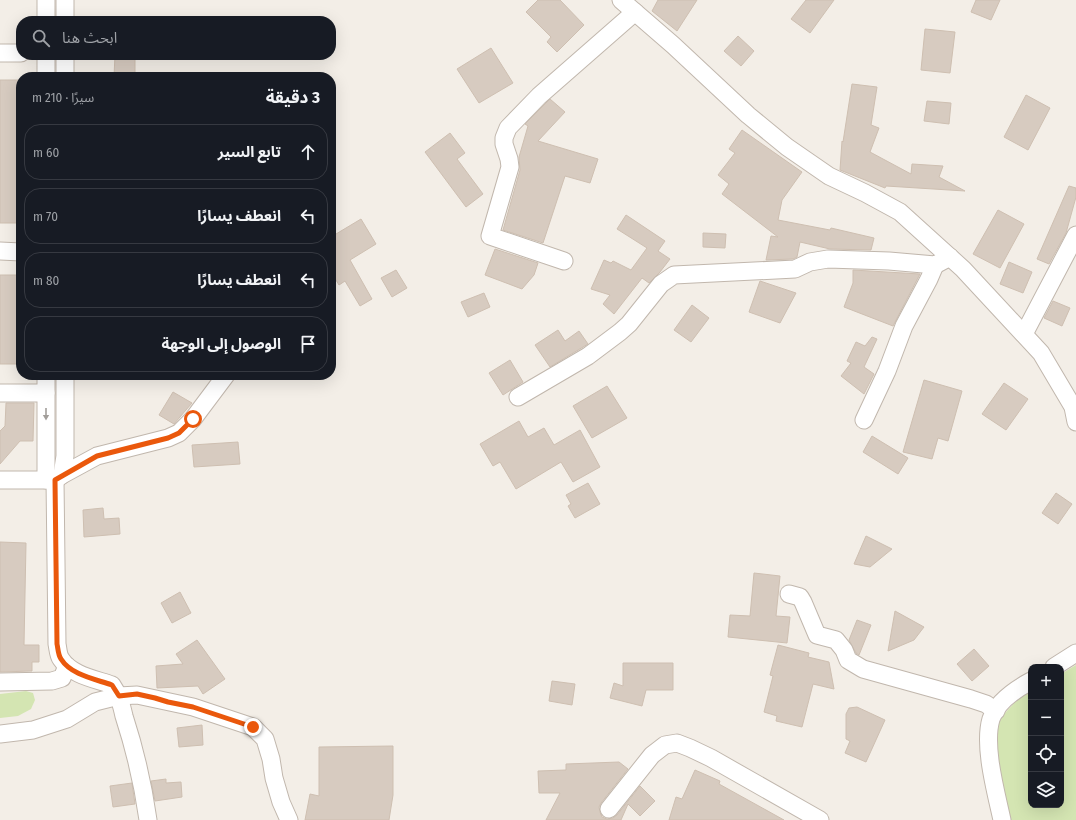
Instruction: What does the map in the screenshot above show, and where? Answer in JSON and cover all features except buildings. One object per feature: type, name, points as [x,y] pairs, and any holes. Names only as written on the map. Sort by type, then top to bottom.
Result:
[{"type":"street","points":[[46,0],[46,16]]},
{"type":"street","points":[[65,0],[65,16]]},
{"type":"street","points":[[621,0],[673,45],[748,116],[829,176],[900,212],[963,269],[1041,353],[1073,407],[1076,422]]},
{"type":"street","points":[[564,261],[490,236],[510,167],[504,144],[504,138],[508,128],[539,96],[635,12]]},
{"type":"street","points":[[0,53],[16,53]]},
{"type":"street","points":[[46,60],[46,72]]},
{"type":"street","points":[[65,60],[65,72]]},
{"type":"street","points":[[1024,334],[1076,235]]},
{"type":"street","points":[[0,251],[16,252]]},
{"type":"street","points":[[518,396],[588,356],[620,332],[660,284],[674,275],[795,269],[810,262],[828,259],[889,261],[935,265],[950,257]]},
{"type":"street","points":[[864,420],[887,371],[904,326],[935,265]]},
{"type":"street","points":[[46,380],[54,479],[57,644],[60,658],[67,666],[81,675],[112,685],[119,696],[131,734],[148,820]]},
{"type":"street","points":[[54,479],[65,456],[65,380]]},
{"type":"street","points":[[0,480],[54,479],[97,456],[168,438],[179,433],[193,419],[222,380]]},
{"type":"street","points":[[0,393],[46,393]]},
{"type":"street","points":[[789,594],[800,597],[817,635],[836,640],[844,650],[848,660],[863,669],[971,699],[986,704],[996,711]]},
{"type":"street","points":[[1059,664],[1076,653]]},
{"type":"street","points":[[0,682],[52,681],[62,678],[67,666]]},
{"type":"street","points":[[1002,820],[988,752],[988,735],[992,718],[999,705],[1028,683]]},
{"type":"street","points":[[0,734],[33,730],[67,719],[95,702],[119,696],[137,694],[193,707],[253,727],[265,739],[281,802],[289,820]]},
{"type":"street","points":[[608,809],[652,755],[665,746],[677,743],[711,758],[820,820]]},
{"type":"green space","points":[[1076,665],[1076,820],[1009,820],[995,745],[998,723],[1018,699],[1028,694],[1028,808],[1064,808],[1064,672]]},
{"type":"green space","points":[[26,691],[33,693],[35,700],[31,709],[18,716],[0,718],[0,694]]},
{"type":"route","points":[[193,419],[179,433],[168,438],[97,456],[55,480],[57,644],[60,658],[67,666],[81,675],[112,685],[119,696],[137,694],[155,698],[193,707],[253,727]]}]
